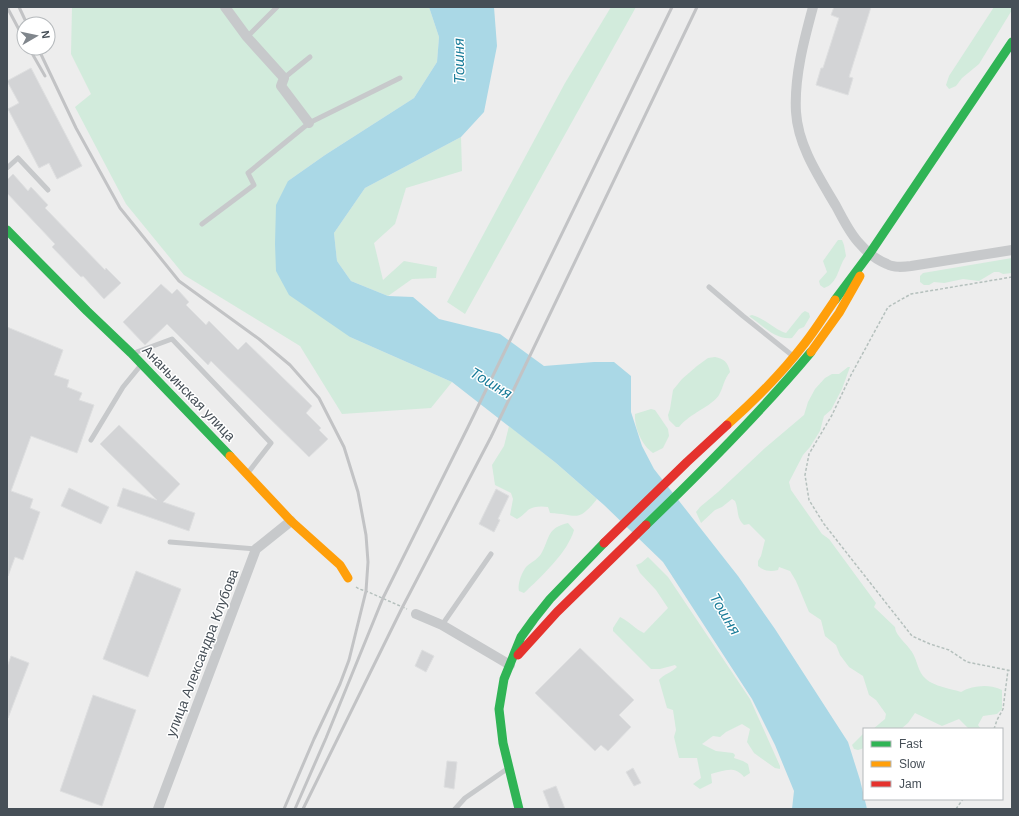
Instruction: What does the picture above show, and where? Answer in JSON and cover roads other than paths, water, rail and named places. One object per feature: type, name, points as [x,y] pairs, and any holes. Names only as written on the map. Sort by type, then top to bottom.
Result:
[{"type":"main road","points":[[519,809],[508,768],[501,733],[499,709],[502,688],[521,637],[550,599],[609,538],[687,462],[748,406],[805,343],[870,253],[1012,42]]},
{"type":"main road","name":"Ананьинская улица","points":[[7,230],[142,364],[291,521],[340,565],[348,578]]},
{"type":"main road","points":[[510,665],[553,614],[698,475],[809,354],[851,295],[870,253]]},
{"type":"street","points":[[225,7],[247,37],[284,78],[282,86],[309,123]]},
{"type":"street","points":[[813,7],[800,65],[796,91],[796,112],[799,132],[805,151],[850,232],[870,253],[888,265],[910,266],[1012,250]]},
{"type":"street","points":[[256,549],[291,521]]},
{"type":"street","name":"улица Александра Клубова","points":[[158,809],[256,549]]},
{"type":"street","points":[[416,614],[442,625],[510,665]]},
{"type":"lane","points":[[247,37],[277,7]]},
{"type":"lane","points":[[284,78],[310,57]]},
{"type":"lane","points":[[202,224],[254,185],[248,173],[309,123],[400,78]]},
{"type":"lane","points":[[7,168],[18,158],[48,190]]},
{"type":"lane","points":[[709,287],[794,356]]},
{"type":"lane","points":[[131,353],[172,339],[256,427],[271,443],[246,474]]},
{"type":"lane","points":[[91,440],[123,387],[142,364]]},
{"type":"lane","points":[[170,542],[256,549]]},
{"type":"lane","points":[[442,625],[491,554]]},
{"type":"lane","points":[[455,809],[476,790],[508,768]]},
{"type":"water","name":"Тошня","points":[[429,7],[494,7],[497,46],[484,112],[461,137],[365,188],[334,233],[337,261],[351,281],[388,296],[413,297],[439,319],[500,334],[544,366],[614,362],[631,376],[631,412],[642,446],[654,469],[738,576],[775,629],[848,742],[860,780],[863,800],[865,800],[867,809],[792,809],[794,791],[775,745],[752,699],[663,562],[604,505],[556,463],[452,382],[350,337],[289,295],[276,271],[275,244],[276,205],[288,181],[325,155],[414,98],[437,62],[439,37]]},
{"type":"railway","points":[[7,7],[16,24]]},
{"type":"railway","points":[[19,7],[23,16]]},
{"type":"railway","points":[[295,809],[326,738],[383,598],[468,427],[672,7]]},
{"type":"railway","points":[[303,809],[402,608],[491,437],[697,7]]},
{"type":"railway","points":[[34,56],[45,76]]},
{"type":"railway","points":[[42,56],[76,128],[120,208],[179,281],[259,339],[290,365],[319,398],[344,447],[358,492],[366,535],[368,562],[366,591],[349,660],[340,684],[314,739],[284,809]]}]
